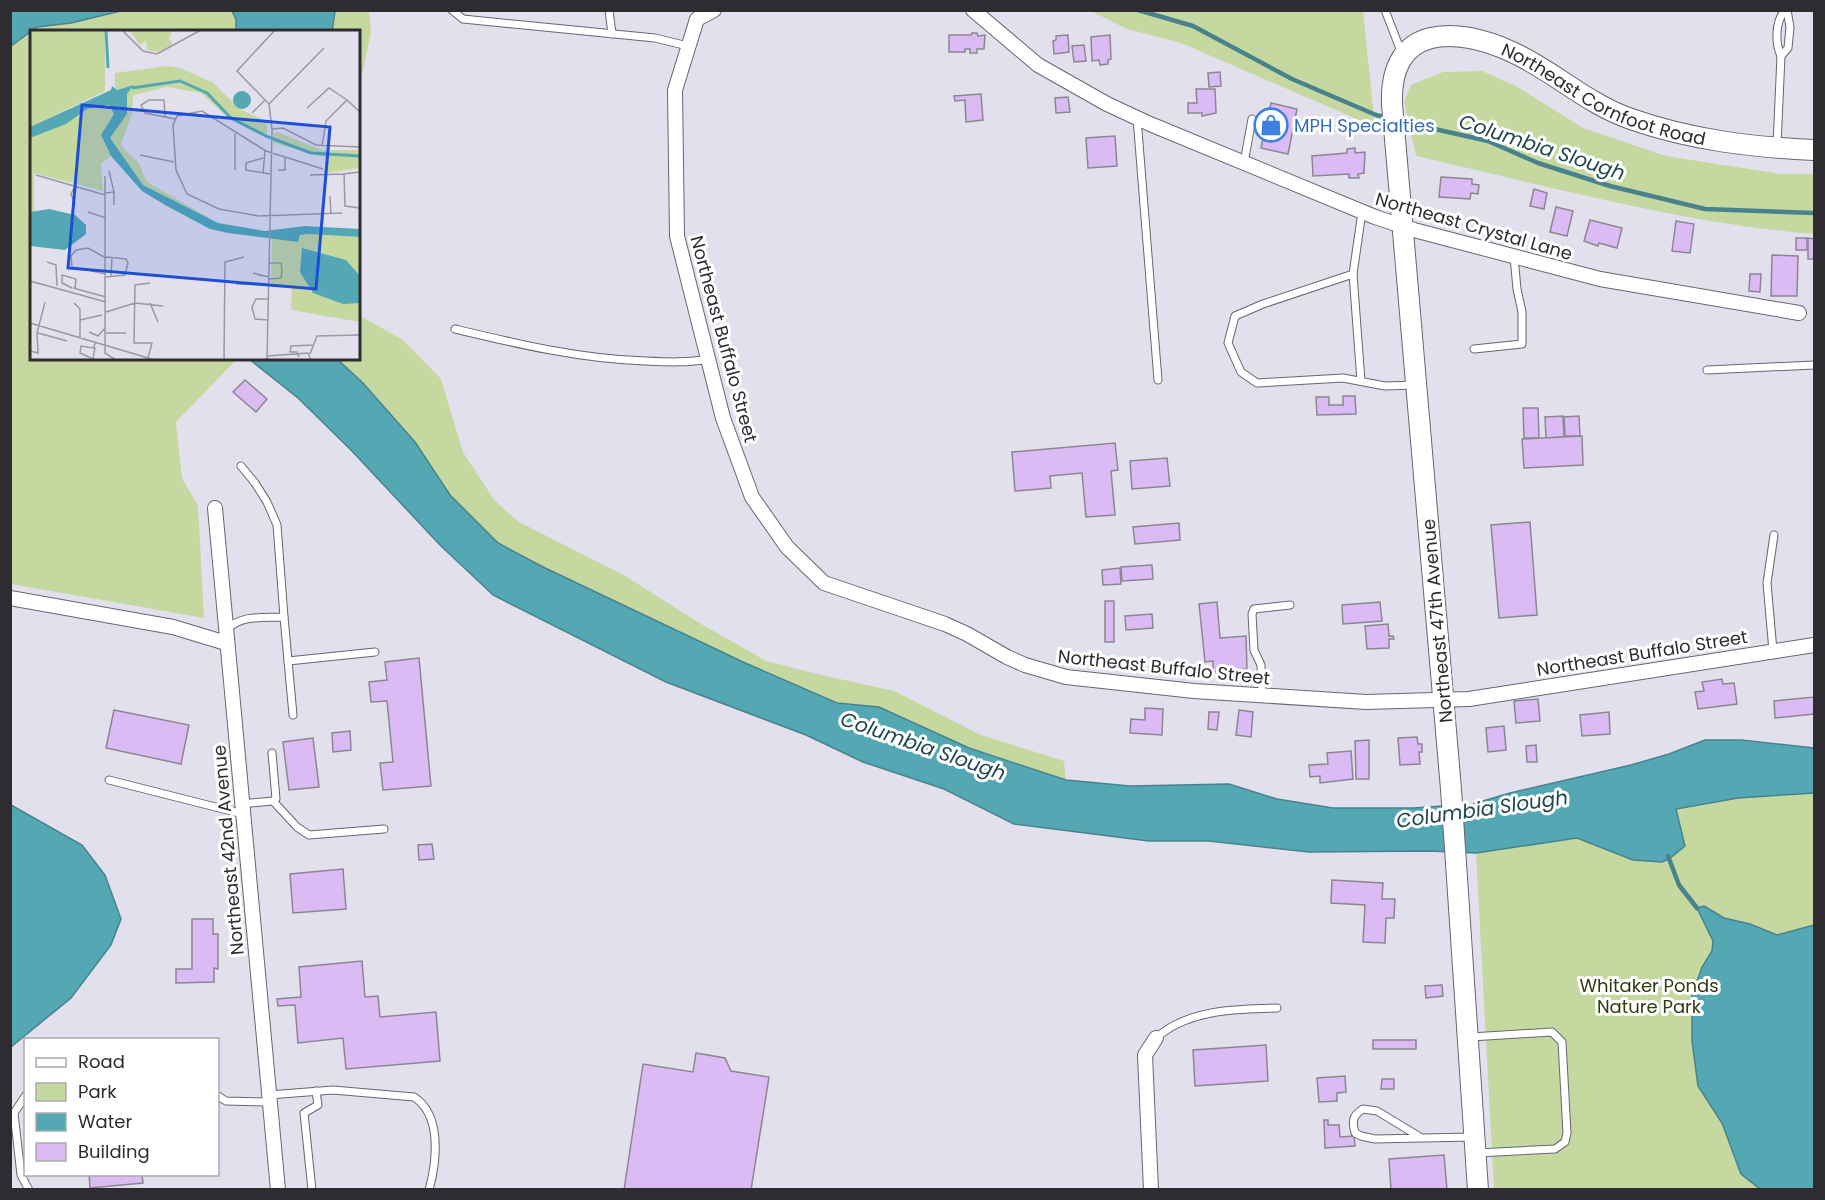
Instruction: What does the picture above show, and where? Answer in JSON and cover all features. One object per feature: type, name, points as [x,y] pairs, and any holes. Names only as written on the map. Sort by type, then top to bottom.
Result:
[{"type":"street","name":"Northeast Buffalo Street","points":[[714,10],[697,19],[675,90],[677,236],[723,418],[752,497],[787,548],[824,583],[945,624],[1007,657],[1044,672],[1066,677],[1262,696],[1366,702],[1444,702],[1815,645]]},
{"type":"street","name":"Northeast Crystal Lane","points":[[973,10],[1038,65],[1073,86],[1137,118],[1362,212],[1514,257],[1630,285],[1799,313]]},
{"type":"street","name":"Northeast Cornfoot Road","points":[[1402,56],[1418,42],[1430,38],[1456,37],[1484,41],[1514,52],[1587,99],[1627,118],[1694,137],[1737,145],[1815,150]]},
{"type":"street","name":"Northeast 47th Avenue","points":[[1402,56],[1393,80],[1392,104],[1458,872],[1478,1190]]},
{"type":"street","name":"Northeast 42nd Avenue","points":[[215,508],[278,1190]]},
{"type":"street","points":[[10,598],[226,637]]},
{"type":"street","points":[[1151,1190],[1144,1055],[1156,1038]]},
{"type":"lane","points":[[452,10],[463,20],[655,38],[688,46]]},
{"type":"lane","points":[[609,10],[612,34]]},
{"type":"lane","points":[[1385,10],[1402,56]]},
{"type":"lane","points":[[1781,56],[1788,48],[1790,27],[1786,10]]},
{"type":"lane","points":[[1777,148],[1781,56],[1776,47],[1779,17],[1786,10]]},
{"type":"lane","points":[[1137,118],[1158,380]]},
{"type":"lane","points":[[1244,163],[1252,119]]},
{"type":"lane","points":[[1361,381],[1353,274],[1362,212]]},
{"type":"lane","points":[[1474,349],[1522,344],[1522,312],[1514,257]]},
{"type":"lane","points":[[1353,274],[1263,304],[1235,316],[1228,343],[1241,372],[1257,383],[1343,378],[1385,386],[1417,385]]},
{"type":"lane","points":[[455,329],[538,349],[609,360],[688,363],[709,359]]},
{"type":"lane","points":[[1707,370],[1815,365]]},
{"type":"lane","points":[[241,466],[267,502],[277,525],[293,715]]},
{"type":"lane","points":[[1773,651],[1767,583],[1774,535]]},
{"type":"lane","points":[[1262,696],[1261,665],[1254,650],[1252,614],[1254,609],[1290,605]]},
{"type":"lane","points":[[226,637],[232,624],[240,620],[284,617]]},
{"type":"lane","points":[[288,661],[375,652]]},
{"type":"lane","points":[[109,780],[242,809],[276,799],[272,753]]},
{"type":"lane","points":[[273,801],[297,827],[309,835],[384,830]]},
{"type":"lane","points":[[1156,1038],[1176,1024],[1198,1017],[1236,1009],[1277,1008]]},
{"type":"lane","points":[[1420,1137],[1377,1111],[1363,1109],[1355,1114],[1352,1122],[1355,1132],[1375,1139],[1420,1137],[1475,1145],[1555,1149],[1565,1142],[1568,1133],[1562,1042],[1552,1032],[1468,1037]]},
{"type":"lane","points":[[219,1097],[226,1101],[333,1090],[414,1097],[425,1104],[435,1127],[433,1177],[429,1190]]},
{"type":"lane","points":[[312,1190],[304,1113],[318,1106],[316,1091]]},
{"type":"lane","points":[[24,1098],[14,1113],[21,1175],[29,1190]]},
{"type":"green space","points":[[121,11],[232,11],[236,19],[236,30],[33,30],[37,27],[71,23]]},
{"type":"green space","points":[[335,11],[369,11],[371,33],[360,84],[360,30],[332,30]]},
{"type":"green space","points":[[1091,11],[1363,11],[1375,127],[1181,43],[1127,29]]},
{"type":"green space","points":[[30,32],[30,360],[236,360],[176,422],[182,478],[198,506],[204,618],[11,584],[10,46]]},
{"type":"green space","points":[[1482,71],[1516,86],[1583,128],[1666,156],[1781,174],[1814,174],[1814,234],[1764,229],[1664,212],[1416,156],[1404,101],[1411,85],[1443,72]]},
{"type":"green space","points":[[360,316],[403,340],[441,379],[463,452],[495,501],[519,522],[624,575],[696,621],[766,661],[894,691],[981,735],[1064,761],[1066,780],[969,748],[879,707],[837,703],[743,662],[543,567],[498,543],[450,495],[415,442],[362,382],[338,360],[360,360]]},
{"type":"green space","name":"Whitaker Ponds Nature Park","points":[[1814,793],[1814,1189],[1494,1189],[1476,853],[1618,833],[1675,809],[1738,798]]},
{"type":"water","points":[[11,10],[121,10],[71,23],[37,27],[11,46]]},
{"type":"water","points":[[232,11],[335,11],[332,30],[236,30],[236,19]]},
{"type":"water","points":[[250,360],[338,360],[362,382],[415,442],[450,495],[498,543],[543,567],[743,662],[837,703],[879,707],[969,748],[1066,780],[1130,786],[1229,784],[1277,799],[1333,808],[1413,808],[1473,804],[1510,793],[1631,765],[1705,740],[1741,740],[1814,748],[1814,793],[1738,798],[1676,809],[1685,846],[1662,862],[1633,860],[1577,838],[1476,853],[1309,852],[1209,841],[1149,841],[1014,824],[944,789],[863,762],[806,735],[666,682],[493,595],[440,545],[351,450],[298,398]]},
{"type":"water","points":[[11,805],[82,845],[105,875],[121,919],[111,945],[71,998],[11,1047]]},
{"type":"water","points":[[1704,906],[1724,918],[1750,924],[1777,935],[1814,925],[1814,1189],[1760,1189],[1741,1174],[1722,1123],[1698,1086],[1692,1041],[1692,996],[1702,967],[1712,951],[1713,941],[1697,908]]},
{"type":"building","points":[[977,33],[978,36],[985,35],[984,49],[977,49],[977,53],[970,53],[970,49],[965,49],[965,52],[949,52],[949,35],[971,35]]},
{"type":"building","points":[[1068,35],[1069,52],[1054,54],[1053,41],[1056,40],[1056,36]]},
{"type":"building","points":[[1110,35],[1111,59],[1108,60],[1108,64],[1100,65],[1099,60],[1092,61],[1091,37]]},
{"type":"building","points":[[1084,45],[1086,61],[1074,62],[1072,46]]},
{"type":"building","points":[[1220,72],[1221,86],[1209,87],[1208,73]]},
{"type":"building","points":[[1196,89],[1215,89],[1216,113],[1202,116],[1202,113],[1188,113],[1188,103],[1197,103]]},
{"type":"building","points":[[981,94],[983,120],[966,122],[965,100],[955,101],[954,96]]},
{"type":"building","points":[[1068,97],[1070,112],[1056,113],[1055,98]]},
{"type":"building","points":[[1271,103],[1297,109],[1288,154],[1261,148]]},
{"type":"building","points":[[1115,136],[1117,166],[1088,168],[1086,138]]},
{"type":"building","points":[[1355,148],[1355,153],[1365,152],[1364,173],[1358,174],[1359,178],[1349,178],[1349,174],[1313,176],[1312,156],[1347,153],[1347,149]]},
{"type":"building","points":[[1441,177],[1472,179],[1472,184],[1479,185],[1478,194],[1471,193],[1470,199],[1439,197]]},
{"type":"building","points":[[1534,189],[1547,193],[1544,209],[1530,206]]},
{"type":"building","points":[[1556,207],[1573,211],[1567,236],[1550,232]]},
{"type":"building","points":[[1590,220],[1622,228],[1617,248],[1599,243],[1598,246],[1584,241]]},
{"type":"building","points":[[1676,221],[1694,224],[1690,253],[1672,251]]},
{"type":"building","points":[[1796,238],[1807,238],[1807,250],[1796,250]]},
{"type":"building","points":[[1808,238],[1814,239],[1814,259],[1808,259]]},
{"type":"building","points":[[1772,255],[1798,256],[1797,296],[1771,296]]},
{"type":"building","points":[[1750,274],[1761,274],[1760,292],[1749,291]]},
{"type":"building","points":[[245,380],[267,399],[256,412],[233,392]]},
{"type":"building","points":[[1343,396],[1355,396],[1356,414],[1317,415],[1316,397],[1329,397],[1329,405],[1343,405]]},
{"type":"building","points":[[1523,408],[1538,408],[1539,438],[1524,438]]},
{"type":"building","points":[[1563,416],[1564,437],[1546,438],[1545,417]]},
{"type":"building","points":[[1579,416],[1580,436],[1565,436],[1564,417]]},
{"type":"building","points":[[1582,436],[1583,465],[1524,468],[1522,439]]},
{"type":"building","points":[[1115,443],[1118,470],[1111,471],[1115,515],[1086,517],[1082,473],[1050,476],[1051,488],[1015,491],[1012,452]]},
{"type":"building","points":[[1167,458],[1170,486],[1132,489],[1130,461]]},
{"type":"building","points":[[1530,522],[1537,615],[1499,618],[1491,525]]},
{"type":"building","points":[[1179,523],[1180,540],[1135,544],[1133,527]]},
{"type":"building","points":[[1152,565],[1153,579],[1122,581],[1121,567]]},
{"type":"building","points":[[1120,568],[1121,584],[1103,585],[1102,570]]},
{"type":"building","points":[[1105,601],[1114,601],[1114,642],[1105,642]]},
{"type":"building","points":[[1217,602],[1220,638],[1246,636],[1247,669],[1213,672],[1213,661],[1205,662],[1199,604]]},
{"type":"building","points":[[1380,602],[1382,621],[1343,624],[1342,605]]},
{"type":"building","points":[[1152,614],[1153,628],[1126,630],[1125,616]]},
{"type":"building","points":[[1388,624],[1389,636],[1393,636],[1394,639],[1389,639],[1389,648],[1367,649],[1365,626]]},
{"type":"building","points":[[419,658],[431,786],[383,790],[380,763],[393,762],[387,701],[371,702],[369,682],[387,680],[385,662]]},
{"type":"building","points":[[1722,679],[1723,684],[1734,683],[1737,704],[1698,709],[1695,692],[1704,691],[1702,682]]},
{"type":"building","points":[[1814,697],[1814,714],[1775,718],[1774,701]]},
{"type":"building","points":[[1538,699],[1540,721],[1516,723],[1514,701]]},
{"type":"building","points":[[1145,708],[1163,709],[1162,735],[1130,733],[1131,719],[1145,720]]},
{"type":"building","points":[[114,710],[189,725],[181,764],[106,748]]},
{"type":"building","points":[[1239,710],[1253,712],[1251,737],[1236,735]]},
{"type":"building","points":[[1209,712],[1219,712],[1217,730],[1208,729]]},
{"type":"building","points":[[1609,712],[1610,734],[1582,736],[1580,715]]},
{"type":"building","points":[[1504,726],[1506,750],[1488,752],[1486,728]]},
{"type":"building","points":[[350,731],[351,750],[333,752],[332,733]]},
{"type":"building","points":[[1417,737],[1418,744],[1422,744],[1422,752],[1419,752],[1420,764],[1400,765],[1398,738]]},
{"type":"building","points":[[313,738],[319,787],[289,790],[283,742]]},
{"type":"building","points":[[1369,740],[1369,779],[1356,779],[1355,741]]},
{"type":"building","points":[[1536,745],[1537,762],[1527,762],[1526,746]]},
{"type":"building","points":[[1351,751],[1353,779],[1320,783],[1320,776],[1310,777],[1309,765],[1328,764],[1327,753]]},
{"type":"building","points":[[432,844],[434,859],[419,860],[418,845]]},
{"type":"building","points":[[343,869],[346,909],[293,913],[290,874]]},
{"type":"building","points":[[1332,880],[1383,883],[1382,899],[1395,899],[1394,918],[1386,918],[1385,943],[1363,942],[1365,905],[1331,903]]},
{"type":"building","points":[[192,919],[213,919],[213,934],[218,934],[218,969],[214,968],[214,982],[176,983],[176,969],[192,969]]},
{"type":"building","points":[[362,961],[365,997],[378,996],[380,1017],[436,1012],[440,1061],[346,1069],[343,1038],[298,1043],[295,1005],[278,1006],[277,999],[301,997],[299,967]]},
{"type":"building","points":[[1442,985],[1443,996],[1426,998],[1425,986]]},
{"type":"building","points":[[1373,1040],[1416,1040],[1416,1049],[1373,1049]]},
{"type":"building","points":[[1266,1045],[1268,1081],[1195,1086],[1193,1050]]},
{"type":"building","points":[[696,1053],[725,1058],[731,1071],[769,1077],[751,1190],[624,1190],[643,1064],[693,1072]]},
{"type":"building","points":[[1345,1076],[1346,1092],[1337,1093],[1337,1101],[1319,1102],[1317,1078]]},
{"type":"building","points":[[1382,1079],[1394,1079],[1394,1089],[1381,1089]]},
{"type":"building","points":[[1324,1120],[1328,1120],[1328,1125],[1339,1125],[1340,1137],[1354,1136],[1355,1146],[1325,1148]]},
{"type":"building","points":[[1444,1155],[1447,1190],[1391,1190],[1389,1159]]},
{"type":"building","points":[[89,1176],[142,1176],[143,1183],[90,1188]]},
{"type":"waterway","name":"Columbia Slough","points":[[1138,10],[1193,26],[1292,79],[1388,118]]},
{"type":"waterway","name":"Columbia Slough","points":[[1399,121],[1488,141],[1538,163],[1610,186],[1705,209],[1814,213]]},
{"type":"waterway","points":[[1668,856],[1679,885],[1697,908]]},
{"type":"place","name":"MPH Specialties","points":[[1271,125]]}]
